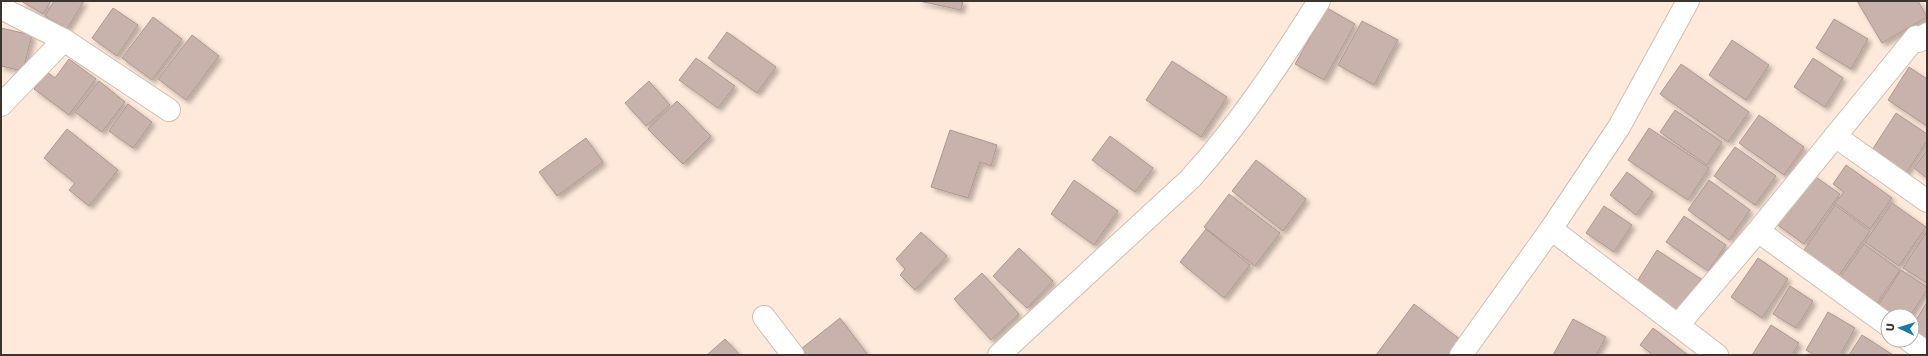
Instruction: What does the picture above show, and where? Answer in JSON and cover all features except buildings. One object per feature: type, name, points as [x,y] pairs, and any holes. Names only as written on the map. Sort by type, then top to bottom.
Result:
[{"type":"street","points":[[999,355],[1190,179],[1209,158],[1278,66],[1319,1]]},
{"type":"street","points":[[1461,355],[1551,229],[1619,127],[1688,1]]},
{"type":"street","points":[[1,8],[64,40],[169,110]]},
{"type":"street","points":[[1678,325],[1758,231],[1916,37],[1924,40]]},
{"type":"street","points":[[1,105],[64,40]]},
{"type":"street","points":[[1835,136],[1927,202]]},
{"type":"street","points":[[1551,229],[1717,355]]},
{"type":"street","points":[[1758,231],[1880,319]]},
{"type":"street","points":[[764,317],[793,355]]}]
